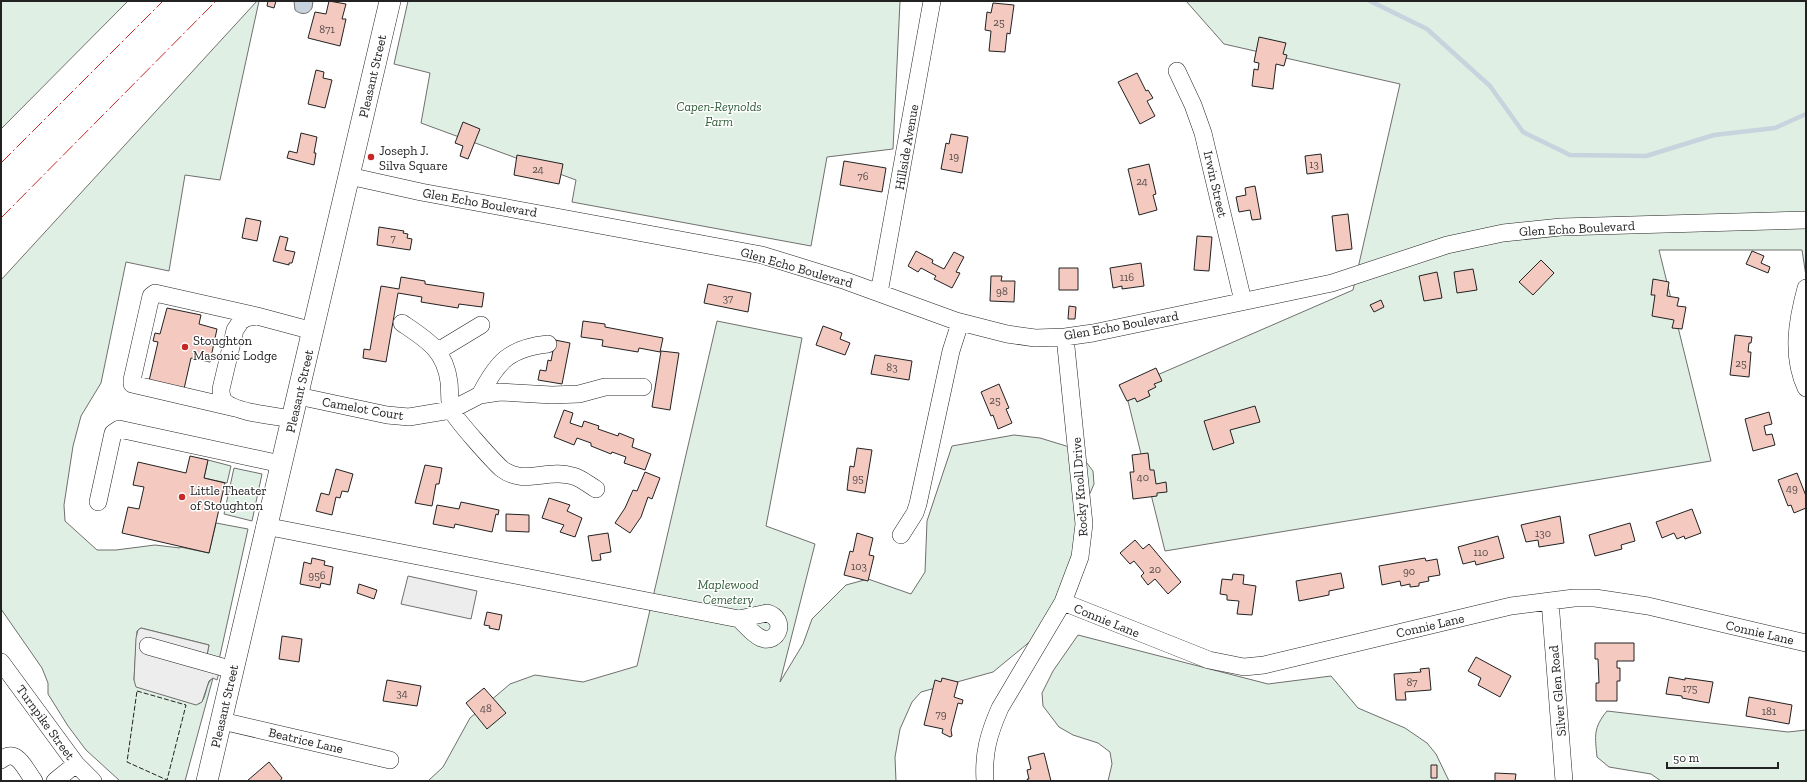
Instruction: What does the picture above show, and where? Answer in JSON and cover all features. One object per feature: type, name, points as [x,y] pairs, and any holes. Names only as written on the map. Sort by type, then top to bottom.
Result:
[{"type":"main road","name":"Pleasant Street","points":[[207,781],[222,721],[265,526],[293,419],[332,245],[390,1]]},
{"type":"street","name":"Hillside Avenue","points":[[880,293],[932,1]]},
{"type":"street","name":"Irwin Street","points":[[1177,71],[1193,105],[1203,133],[1243,301]]},
{"type":"street","name":"Glen Echo Boulevard","points":[[349,176],[421,192],[740,250],[812,269],[960,323],[1007,334],[1036,338],[1065,337],[1094,333],[1350,278],[1447,245],[1503,233],[1561,227],[1806,220]]},
{"type":"street","points":[[1806,288],[1798,324],[1796,350],[1798,365],[1806,388]]},
{"type":"street","points":[[293,419],[235,408],[132,384],[151,296],[155,293],[256,316],[313,331]]},
{"type":"street","points":[[235,408],[224,400],[221,395],[221,389],[235,330],[240,321],[256,316]]},
{"type":"street","points":[[402,323],[425,338],[438,351],[447,366],[451,410],[487,453],[502,468],[514,476],[530,477],[555,474],[573,476],[596,489]]},
{"type":"street","points":[[901,535],[915,513],[918,504],[951,351],[960,323]]},
{"type":"street","points":[[438,351],[481,324]]},
{"type":"street","name":"Rocky Knoll Drive","points":[[985,781],[984,759],[987,740],[992,725],[1000,708],[1063,602],[1080,557],[1084,524],[1065,337]]},
{"type":"street","points":[[480,395],[498,364],[507,357],[532,346],[548,344]]},
{"type":"street","points":[[480,395],[500,392],[552,395],[579,394],[605,386],[643,387]]},
{"type":"street","name":"Camelot Court","points":[[298,396],[398,417],[409,417],[451,410],[480,395]]},
{"type":"street","points":[[98,502],[112,433],[119,429],[281,464]]},
{"type":"street","points":[[265,526],[739,619]]},
{"type":"street","name":"Connie Lane","points":[[1063,602],[1209,660],[1244,667],[1264,665],[1511,606],[1550,601],[1595,598],[1678,612],[1806,643]]},
{"type":"street","name":"Silver Glen Road","points":[[1550,601],[1564,781]]},
{"type":"street","points":[[148,646],[233,670]]},
{"type":"street","name":"Turnpike Street","points":[[1,662],[76,764],[93,781]]},
{"type":"street","name":"Beatrice Lane","points":[[222,721],[390,760]]},
{"type":"street","points":[[1,760],[7,755],[16,757],[34,781]]},
{"type":"street","points":[[55,781],[76,764]]},
{"type":"green space","points":[[1,1],[128,1],[1,129]]},
{"type":"green space","points":[[257,1],[259,1],[220,180],[185,175],[169,271],[126,262],[101,383],[81,416],[73,446],[64,505],[65,521],[97,550],[116,550],[155,545],[180,547],[209,553],[216,523],[248,529],[219,660],[207,655],[209,645],[141,628],[137,631],[134,680],[199,704],[204,698],[208,684],[213,678],[185,781],[120,781],[86,750],[68,726],[48,694],[48,683],[42,668],[1,609],[1,280]]},
{"type":"green space","name":"Capen-Reynolds Farm","points":[[408,1],[900,1],[893,149],[827,157],[811,246],[572,202],[576,180],[421,123],[430,73],[394,64]]},
{"type":"green space","points":[[1186,1],[1806,1],[1806,276],[1802,250],[1659,250],[1711,461],[1165,551],[1125,389],[1353,290],[1400,84],[1224,44]]},
{"type":"green space","name":"Maplewood Cemetery","points":[[717,321],[802,338],[766,526],[815,544],[780,682],[803,644],[812,619],[846,585],[868,579],[911,594],[925,572],[927,521],[952,446],[1014,435],[1040,438],[1076,449],[1093,471],[1094,484],[1088,498],[1066,586],[1049,626],[993,672],[921,692],[912,702],[900,729],[895,757],[896,781],[428,781],[443,767],[470,718],[510,684],[535,675],[583,682],[637,666]]},
{"type":"green space","points":[[208,460],[231,466],[227,483],[204,478]]},
{"type":"green space","points":[[234,468],[262,474],[252,521],[224,514]]},
{"type":"green space","points":[[1078,635],[1268,684],[1331,676],[1358,708],[1405,728],[1427,743],[1436,754],[1449,781],[1108,781],[1112,764],[1110,752],[1098,743],[1073,735],[1059,727],[1043,706],[1042,693],[1053,671]]},
{"type":"green space","points":[[1607,711],[1788,732],[1806,730],[1806,781],[1661,781],[1651,774],[1609,767],[1597,757],[1596,743],[1597,727]]},
{"type":"shaded area","points":[[294,1],[313,1],[312,8],[304,14],[300,13],[295,10]]},
{"type":"shaded area","points":[[408,576],[477,591],[471,619],[401,604]]},
{"type":"shaded area","points":[[141,628],[209,645],[207,655],[222,661],[217,680],[213,678],[209,681],[202,702],[196,705],[136,687],[134,680],[136,638],[138,630]]},
{"type":"building","points":[[268,1],[276,1],[274,8],[267,6]]},
{"type":"building","points":[[329,1],[346,4],[342,19],[346,19],[340,46],[308,38],[315,12],[326,14]]},
{"type":"building","points":[[993,3],[1014,5],[1010,34],[1007,33],[1005,52],[989,51],[991,31],[985,30],[987,12],[991,13]]},
{"type":"building","points":[[1259,37],[1286,43],[1283,54],[1287,55],[1284,66],[1276,64],[1273,89],[1252,86],[1254,69],[1258,70],[1259,63],[1254,62]]},
{"type":"building","points":[[316,70],[324,72],[323,78],[332,80],[325,108],[308,104]]},
{"type":"building","points":[[1137,73],[1146,91],[1148,90],[1153,98],[1147,101],[1155,116],[1140,124],[1118,82]]},
{"type":"building","points":[[463,122],[480,129],[468,159],[460,156],[463,146],[455,143]]},
{"type":"building","points":[[301,133],[317,137],[314,153],[316,153],[314,165],[287,158],[289,151],[297,153]]},
{"type":"building","points":[[951,134],[968,137],[962,173],[941,169],[946,143],[949,144]]},
{"type":"building","points":[[1321,154],[1323,172],[1307,174],[1305,156]]},
{"type":"building","points":[[517,155],[563,164],[559,184],[514,175]]},
{"type":"building","points":[[844,161],[886,168],[882,192],[840,185]]},
{"type":"building","points":[[1149,164],[1156,194],[1153,195],[1157,210],[1139,215],[1128,169]]},
{"type":"building","points":[[1255,186],[1261,219],[1252,220],[1250,210],[1239,212],[1236,197],[1246,195],[1245,188]]},
{"type":"building","points":[[1348,214],[1352,249],[1336,251],[1332,216]]},
{"type":"building","points":[[246,218],[261,221],[257,241],[242,238]]},
{"type":"building","points":[[379,227],[404,231],[403,233],[408,234],[407,238],[412,239],[410,250],[377,245]]},
{"type":"building","points":[[280,236],[288,238],[285,250],[295,252],[292,263],[289,263],[289,265],[273,261]]},
{"type":"building","points":[[1197,236],[1212,237],[1209,271],[1194,270]]},
{"type":"building","points":[[916,251],[933,260],[932,263],[944,269],[954,252],[964,257],[956,272],[960,273],[952,288],[934,279],[936,276],[921,268],[918,272],[908,266]]},
{"type":"building","points":[[1752,251],[1764,256],[1761,263],[1770,267],[1768,273],[1746,264]]},
{"type":"building","points":[[1541,260],[1554,273],[1533,295],[1519,282]]},
{"type":"building","points":[[1141,263],[1144,286],[1122,289],[1122,286],[1113,288],[1110,268]]},
{"type":"building","points":[[1059,268],[1078,268],[1078,290],[1059,290]]},
{"type":"building","points":[[1473,269],[1477,290],[1457,293],[1454,272]]},
{"type":"building","points":[[1437,272],[1442,298],[1424,301],[1419,276]]},
{"type":"building","points":[[991,276],[1002,276],[1001,281],[1015,281],[1014,302],[990,301]]},
{"type":"building","points":[[401,277],[425,281],[425,284],[484,293],[482,307],[459,304],[458,308],[421,302],[422,297],[398,293],[386,362],[363,358],[364,349],[370,350],[381,286],[399,289]]},
{"type":"building","points":[[1653,279],[1669,282],[1667,296],[1679,298],[1677,306],[1686,307],[1682,329],[1672,328],[1674,320],[1652,316],[1655,295],[1651,295]]},
{"type":"building","points":[[708,284],[751,293],[748,312],[704,303]]},
{"type":"building","points":[[1381,300],[1384,307],[1374,312],[1370,305]]},
{"type":"building","points":[[1069,306],[1076,307],[1075,319],[1068,319]]},
{"type":"building","name":"Stoughton Masonic Lodge","points":[[167,308],[201,315],[199,324],[217,329],[210,362],[191,358],[184,389],[149,381],[158,342],[153,341],[155,333],[160,334]]},
{"type":"building","points":[[583,321],[605,324],[605,327],[663,338],[660,352],[639,348],[638,352],[602,346],[603,340],[581,337]]},
{"type":"building","points":[[823,326],[842,333],[840,339],[850,343],[845,355],[816,345]]},
{"type":"building","points":[[1735,335],[1752,337],[1751,343],[1749,343],[1748,352],[1751,352],[1749,377],[1730,375]]},
{"type":"building","points":[[555,340],[570,343],[562,384],[538,380],[540,370],[546,371],[548,360],[551,361]]},
{"type":"building","points":[[661,351],[679,353],[670,410],[652,407]]},
{"type":"building","points":[[875,355],[912,361],[909,380],[871,374]]},
{"type":"building","points":[[1156,368],[1162,381],[1154,384],[1156,387],[1148,391],[1150,396],[1137,402],[1135,398],[1127,401],[1119,385]]},
{"type":"building","points":[[999,384],[1009,408],[1006,409],[1012,423],[998,429],[993,415],[991,416],[981,392]]},
{"type":"building","points":[[1255,406],[1260,422],[1230,430],[1234,443],[1213,450],[1204,421]]},
{"type":"building","points":[[564,410],[573,413],[570,423],[582,427],[584,421],[599,426],[598,429],[618,436],[619,433],[634,439],[632,447],[651,454],[645,470],[624,463],[626,457],[612,452],[611,454],[591,446],[591,443],[577,438],[574,445],[554,437]]},
{"type":"building","points":[[1769,412],[1772,424],[1764,426],[1766,435],[1772,434],[1775,445],[1753,451],[1745,419]]},
{"type":"building","points":[[857,448],[872,450],[865,493],[847,490],[850,466],[854,467]]},
{"type":"building","points":[[1148,453],[1150,470],[1154,470],[1156,484],[1166,482],[1167,492],[1157,493],[1157,496],[1133,499],[1130,472],[1134,472],[1132,455]]},
{"type":"building","name":"Little Theater of Stoughton","points":[[190,456],[208,460],[204,478],[225,483],[209,553],[122,533],[128,507],[139,509],[144,487],[133,485],[138,462],[186,473]]},
{"type":"building","points":[[425,465],[442,468],[439,484],[436,484],[432,506],[415,503]]},
{"type":"building","points":[[336,469],[353,474],[348,492],[342,491],[340,498],[336,497],[332,515],[316,511],[321,493],[329,495]]},
{"type":"building","points":[[645,472],[660,478],[652,499],[648,497],[641,517],[630,533],[615,523],[625,508],[633,490],[637,491]]},
{"type":"building","points":[[1797,473],[1806,496],[1806,508],[1794,513],[1791,505],[1788,506],[1778,480]]},
{"type":"building","points":[[549,498],[570,505],[567,511],[582,518],[575,537],[560,532],[564,525],[542,518]]},
{"type":"building","points":[[461,502],[499,510],[498,515],[496,514],[492,532],[455,524],[454,528],[433,524],[437,505],[459,509]]},
{"type":"building","points":[[1692,509],[1701,533],[1685,539],[1684,536],[1677,539],[1674,533],[1662,538],[1656,522]]},
{"type":"building","points":[[506,514],[529,515],[529,532],[506,531]]},
{"type":"building","points":[[1560,516],[1564,543],[1539,547],[1538,540],[1526,542],[1521,525]]},
{"type":"building","points":[[1630,523],[1635,541],[1621,545],[1622,549],[1595,556],[1589,535]]},
{"type":"building","points":[[608,533],[611,552],[600,554],[601,560],[592,561],[588,536]]},
{"type":"building","points":[[857,533],[873,538],[869,555],[874,556],[868,581],[844,575],[850,551],[853,552]]},
{"type":"building","points":[[1498,536],[1504,558],[1476,565],[1475,561],[1463,564],[1458,547]]},
{"type":"building","points":[[1135,540],[1143,549],[1149,544],[1181,582],[1168,594],[1155,579],[1148,585],[1141,576],[1144,573],[1134,561],[1130,564],[1120,553]]},
{"type":"building","points":[[312,558],[325,561],[324,565],[333,567],[330,585],[321,583],[320,588],[300,584],[304,562],[311,564]]},
{"type":"building","points":[[1425,558],[1426,561],[1437,559],[1440,575],[1428,577],[1429,581],[1419,583],[1419,586],[1410,587],[1410,584],[1401,586],[1400,581],[1382,585],[1379,566]]},
{"type":"building","points":[[1341,573],[1344,588],[1329,591],[1329,595],[1299,601],[1296,581]]},
{"type":"building","points":[[1233,574],[1244,575],[1243,584],[1256,586],[1252,615],[1237,614],[1239,601],[1227,600],[1227,595],[1220,594],[1222,579],[1232,580]]},
{"type":"building","points":[[359,584],[377,590],[374,599],[357,593]]},
{"type":"building","points":[[487,612],[502,615],[499,630],[489,628],[490,626],[484,625]]},
{"type":"building","points":[[282,636],[302,639],[299,662],[279,659]]},
{"type":"building","points":[[1595,643],[1634,643],[1634,661],[1617,661],[1617,668],[1620,668],[1620,681],[1617,681],[1617,701],[1596,701],[1596,683],[1599,683],[1598,659],[1595,659]]},
{"type":"building","points":[[1476,657],[1511,676],[1500,697],[1478,685],[1481,678],[1468,671]]},
{"type":"building","points":[[1429,668],[1431,690],[1405,692],[1406,700],[1396,700],[1394,674],[1421,672],[1420,669]]},
{"type":"building","points":[[1669,677],[1713,682],[1709,703],[1682,698],[1682,696],[1666,694]]},
{"type":"building","points":[[942,678],[958,682],[954,697],[963,700],[962,704],[958,703],[951,730],[952,736],[950,737],[942,733],[943,729],[924,725],[935,680],[941,682]]},
{"type":"building","points":[[387,680],[421,686],[417,706],[383,701]]},
{"type":"building","points":[[484,688],[506,713],[487,729],[466,703]]},
{"type":"building","points":[[1749,697],[1792,705],[1789,724],[1746,716]]},
{"type":"building","points":[[1044,753],[1051,781],[1028,781],[1027,770],[1031,769],[1028,757]]},
{"type":"building","points":[[269,762],[282,778],[280,781],[247,781]]},
{"type":"building","points":[[1431,765],[1437,765],[1437,778],[1431,778]]},
{"type":"building","points":[[1495,773],[1516,774],[1515,781],[1495,781]]},
{"type":"waterway","points":[[1370,1],[1427,29],[1490,86],[1523,132],[1570,155],[1646,156],[1714,135],[1775,128],[1806,114]]},
{"type":"fence","points":[[137,691],[186,705],[167,780],[127,762],[137,691]]},
{"type":"power","points":[[1,163],[163,1]]},
{"type":"power","points":[[1,218],[216,1]]},
{"type":"place","name":"Joseph J. Silva Square","points":[[371,157]]},
{"type":"place","name":"Stoughton Masonic Lodge","points":[[185,347]]},
{"type":"place","name":"Little Theater of Stoughton","points":[[182,497]]}]
